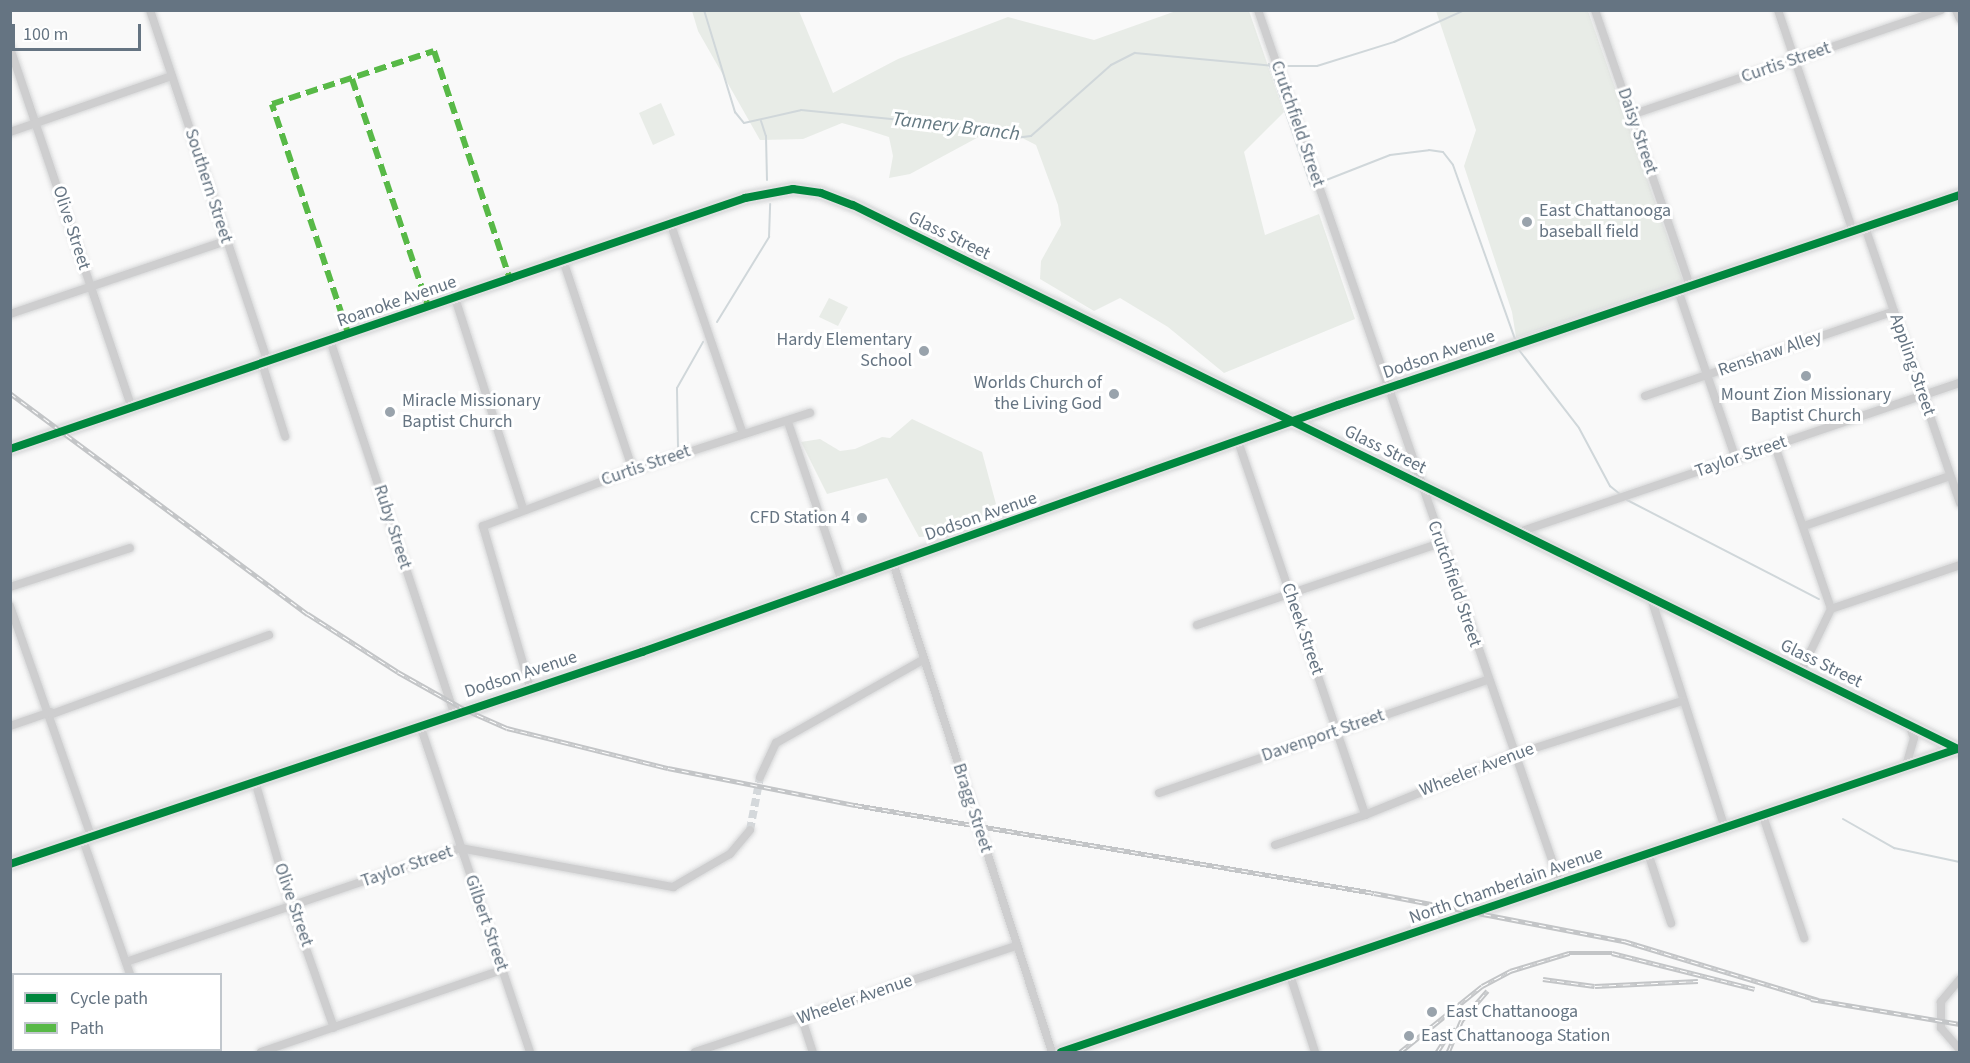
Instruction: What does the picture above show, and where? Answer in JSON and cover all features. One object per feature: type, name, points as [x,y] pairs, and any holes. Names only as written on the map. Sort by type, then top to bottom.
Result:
[{"type":"street","name":"Southern Street","points":[[150,10],[265,362],[285,436]]},
{"type":"street","name":"Crutchfield Street","points":[[1258,10],[1487,680],[1560,883]]},
{"type":"street","name":"Daisy Street","points":[[1595,10],[1631,116],[1684,288],[1707,375],[1736,459]]},
{"type":"street","name":"Appling Street","points":[[1778,10],[1859,229],[1894,311],[1959,500]]},
{"type":"street","name":"Curtis Street","points":[[1631,116],[1941,10]]},
{"type":"street","points":[[1956,10],[1959,19]]},
{"type":"street","name":"Olive Street","points":[[10,48],[132,409]]},
{"type":"street","points":[[10,132],[172,76]]},
{"type":"street","name":"Roanoke Avenue","points":[[10,449],[564,263],[745,198],[793,189]]},
{"type":"street","name":"Glass Street","points":[[793,189],[821,193],[853,205],[1420,485],[1522,531],[1652,598],[1959,749]]},
{"type":"street","name":"Dodson Avenue","points":[[11,863],[530,687],[642,652],[842,579],[1239,444],[1388,388],[1959,195]]},
{"type":"street","points":[[672,225],[743,434]]},
{"type":"street","points":[[10,314],[226,241]]},
{"type":"street","points":[[564,263],[633,470]]},
{"type":"street","points":[[455,298],[523,509]]},
{"type":"street","name":"Renshaw Alley","points":[[1645,396],[1894,311]]},
{"type":"street","name":"Ruby Street","points":[[330,340],[454,713]]},
{"type":"street","name":"Taylor Street","points":[[1522,531],[1959,383]]},
{"type":"street","name":"Curtis Street","points":[[530,687],[483,526],[523,509],[633,470],[743,434],[788,422],[810,413]]},
{"type":"street","points":[[788,422],[842,579]]},
{"type":"street","name":"Cheek Street","points":[[1239,444],[1365,815]]},
{"type":"street","points":[[1775,446],[1831,609],[1801,671]]},
{"type":"street","points":[[1804,526],[1949,474],[1959,467]]},
{"type":"street","points":[[1197,625],[1440,543]]},
{"type":"street","points":[[10,587],[130,548]]},
{"type":"street","name":"Bragg Street","points":[[893,563],[1015,946],[1053,1053]]},
{"type":"street","points":[[1831,609],[1959,565]]},
{"type":"street","points":[[1652,598],[1682,701],[1725,829]]},
{"type":"street","points":[[10,606],[51,713],[129,973]]},
{"type":"street","points":[[10,726],[269,635]]},
{"type":"street","points":[[760,777],[776,743],[923,660]]},
{"type":"street","name":"Davenport Street","points":[[1159,793],[1487,680]]},
{"type":"street","name":"Wheeler Avenue","points":[[1275,845],[1365,815],[1513,755],[1682,701]]},
{"type":"street","points":[[1906,766],[1914,738],[1908,724]]},
{"type":"street","name":"Gilbert Street","points":[[420,725],[530,1053]]},
{"type":"street","name":"North Chamberlain Avenue","points":[[1061,1053],[1959,749]]},
{"type":"street","name":"Olive Street","points":[[255,781],[291,906],[334,1028]]},
{"type":"street","points":[[1763,816],[1804,938]]},
{"type":"street","name":"Taylor Street","points":[[126,962],[460,848],[673,887],[730,854],[750,830]]},
{"type":"street","points":[[1648,853],[1671,923]]},
{"type":"street","name":"Wheeler Avenue","points":[[695,1053],[1015,946]]},
{"type":"street","points":[[261,1053],[502,970]]},
{"type":"street","points":[[1290,975],[1315,1053]]},
{"type":"street","points":[[1959,979],[1941,1002],[1941,1028],[1957,1042],[1959,1050]]},
{"type":"street","points":[[802,1019],[813,1053]]},
{"type":"shaded area","points":[[692,11],[799,11],[833,93],[898,59],[1008,17],[1094,40],[1176,11],[1249,11],[1284,112],[1244,152],[1265,235],[1319,214],[1355,319],[1224,373],[1168,327],[1120,298],[1094,311],[1040,279],[1041,261],[1061,225],[1058,205],[1036,145],[999,126],[910,174],[889,178],[893,156],[889,137],[867,130],[842,123],[803,139],[760,140],[698,31]]},
{"type":"shaded area","points":[[1436,11],[1588,11],[1683,281],[1516,337],[1512,312],[1464,166],[1476,130]]},
{"type":"shaded area","points":[[661,103],[675,135],[653,145],[639,113]]},
{"type":"shaded area","points":[[829,298],[848,307],[838,326],[819,317]]},
{"type":"shaded area","points":[[912,419],[982,452],[996,504],[992,519],[937,536],[919,537],[887,478],[827,494],[801,442],[820,439],[840,451],[855,449],[882,437],[890,438]]},
{"type":"waterway","name":"Tannery Branch","points":[[704,10],[735,112],[744,123],[801,110],[941,124],[1015,138],[1031,136],[1111,65],[1135,53],[1275,66]]},
{"type":"waterway","name":"Tannery Branch","points":[[1280,66],[1317,66],[1394,42],[1465,10]]},
{"type":"waterway","points":[[1269,64],[1311,186],[1390,155],[1429,150],[1443,152],[1453,165],[1516,342]]},
{"type":"waterway","points":[[761,121],[766,136],[767,180]]},
{"type":"waterway","points":[[717,322],[769,237],[770,204]]},
{"type":"waterway","points":[[678,447],[677,388],[703,342]]},
{"type":"waterway","points":[[1519,350],[1579,428],[1610,486],[1620,494]]},
{"type":"waterway","points":[[1627,500],[1819,599]]},
{"type":"waterway","points":[[1843,819],[1894,848],[1960,862]]},
{"type":"tunnel","points":[[750,830],[760,777]]},
{"type":"railway","points":[[10,393],[308,614],[398,672],[464,709],[507,728],[668,768],[855,805],[1374,893],[1624,941],[1818,1000]]},
{"type":"railway","points":[[1400,1052],[1482,986],[1510,971],[1569,953],[1612,953],[1755,989]]},
{"type":"railway","points":[[1543,979],[1595,986],[1698,981]]},
{"type":"railway","points":[[1448,1052],[1461,1021],[1487,991]]},
{"type":"railway","points":[[1811,999],[1960,1024]]},
{"type":"railway","points":[[1437,1052],[1453,1027]]},
{"type":"marked path","points":[[348,333],[272,104],[434,51],[510,280]]},
{"type":"marked path","points":[[352,79],[428,306]]},
{"type":"cycle path","points":[[10,449],[745,198],[793,189],[821,193],[853,205],[1960,750]]},
{"type":"cycle path","points":[[10,864],[642,652],[1338,405],[1960,195]]},
{"type":"cycle path","points":[[1061,1052],[1957,749]]},
{"type":"place","name":"East Chattanooga baseball field","points":[[1527,222]]},
{"type":"place","name":"Hardy Elementary School","points":[[924,351]]},
{"type":"place","name":"Mount Zion Missionary Baptist Church","points":[[1806,376]]},
{"type":"place","name":"Worlds Church of the Living God","points":[[1114,394]]},
{"type":"place","name":"Miracle Missionary Baptist Church","points":[[390,412]]},
{"type":"place","name":"CFD Station 4","points":[[862,518]]},
{"type":"place","name":"East Chattanooga","points":[[1432,1012]]},
{"type":"place","name":"East Chattanooga Station","points":[[1409,1036]]}]
